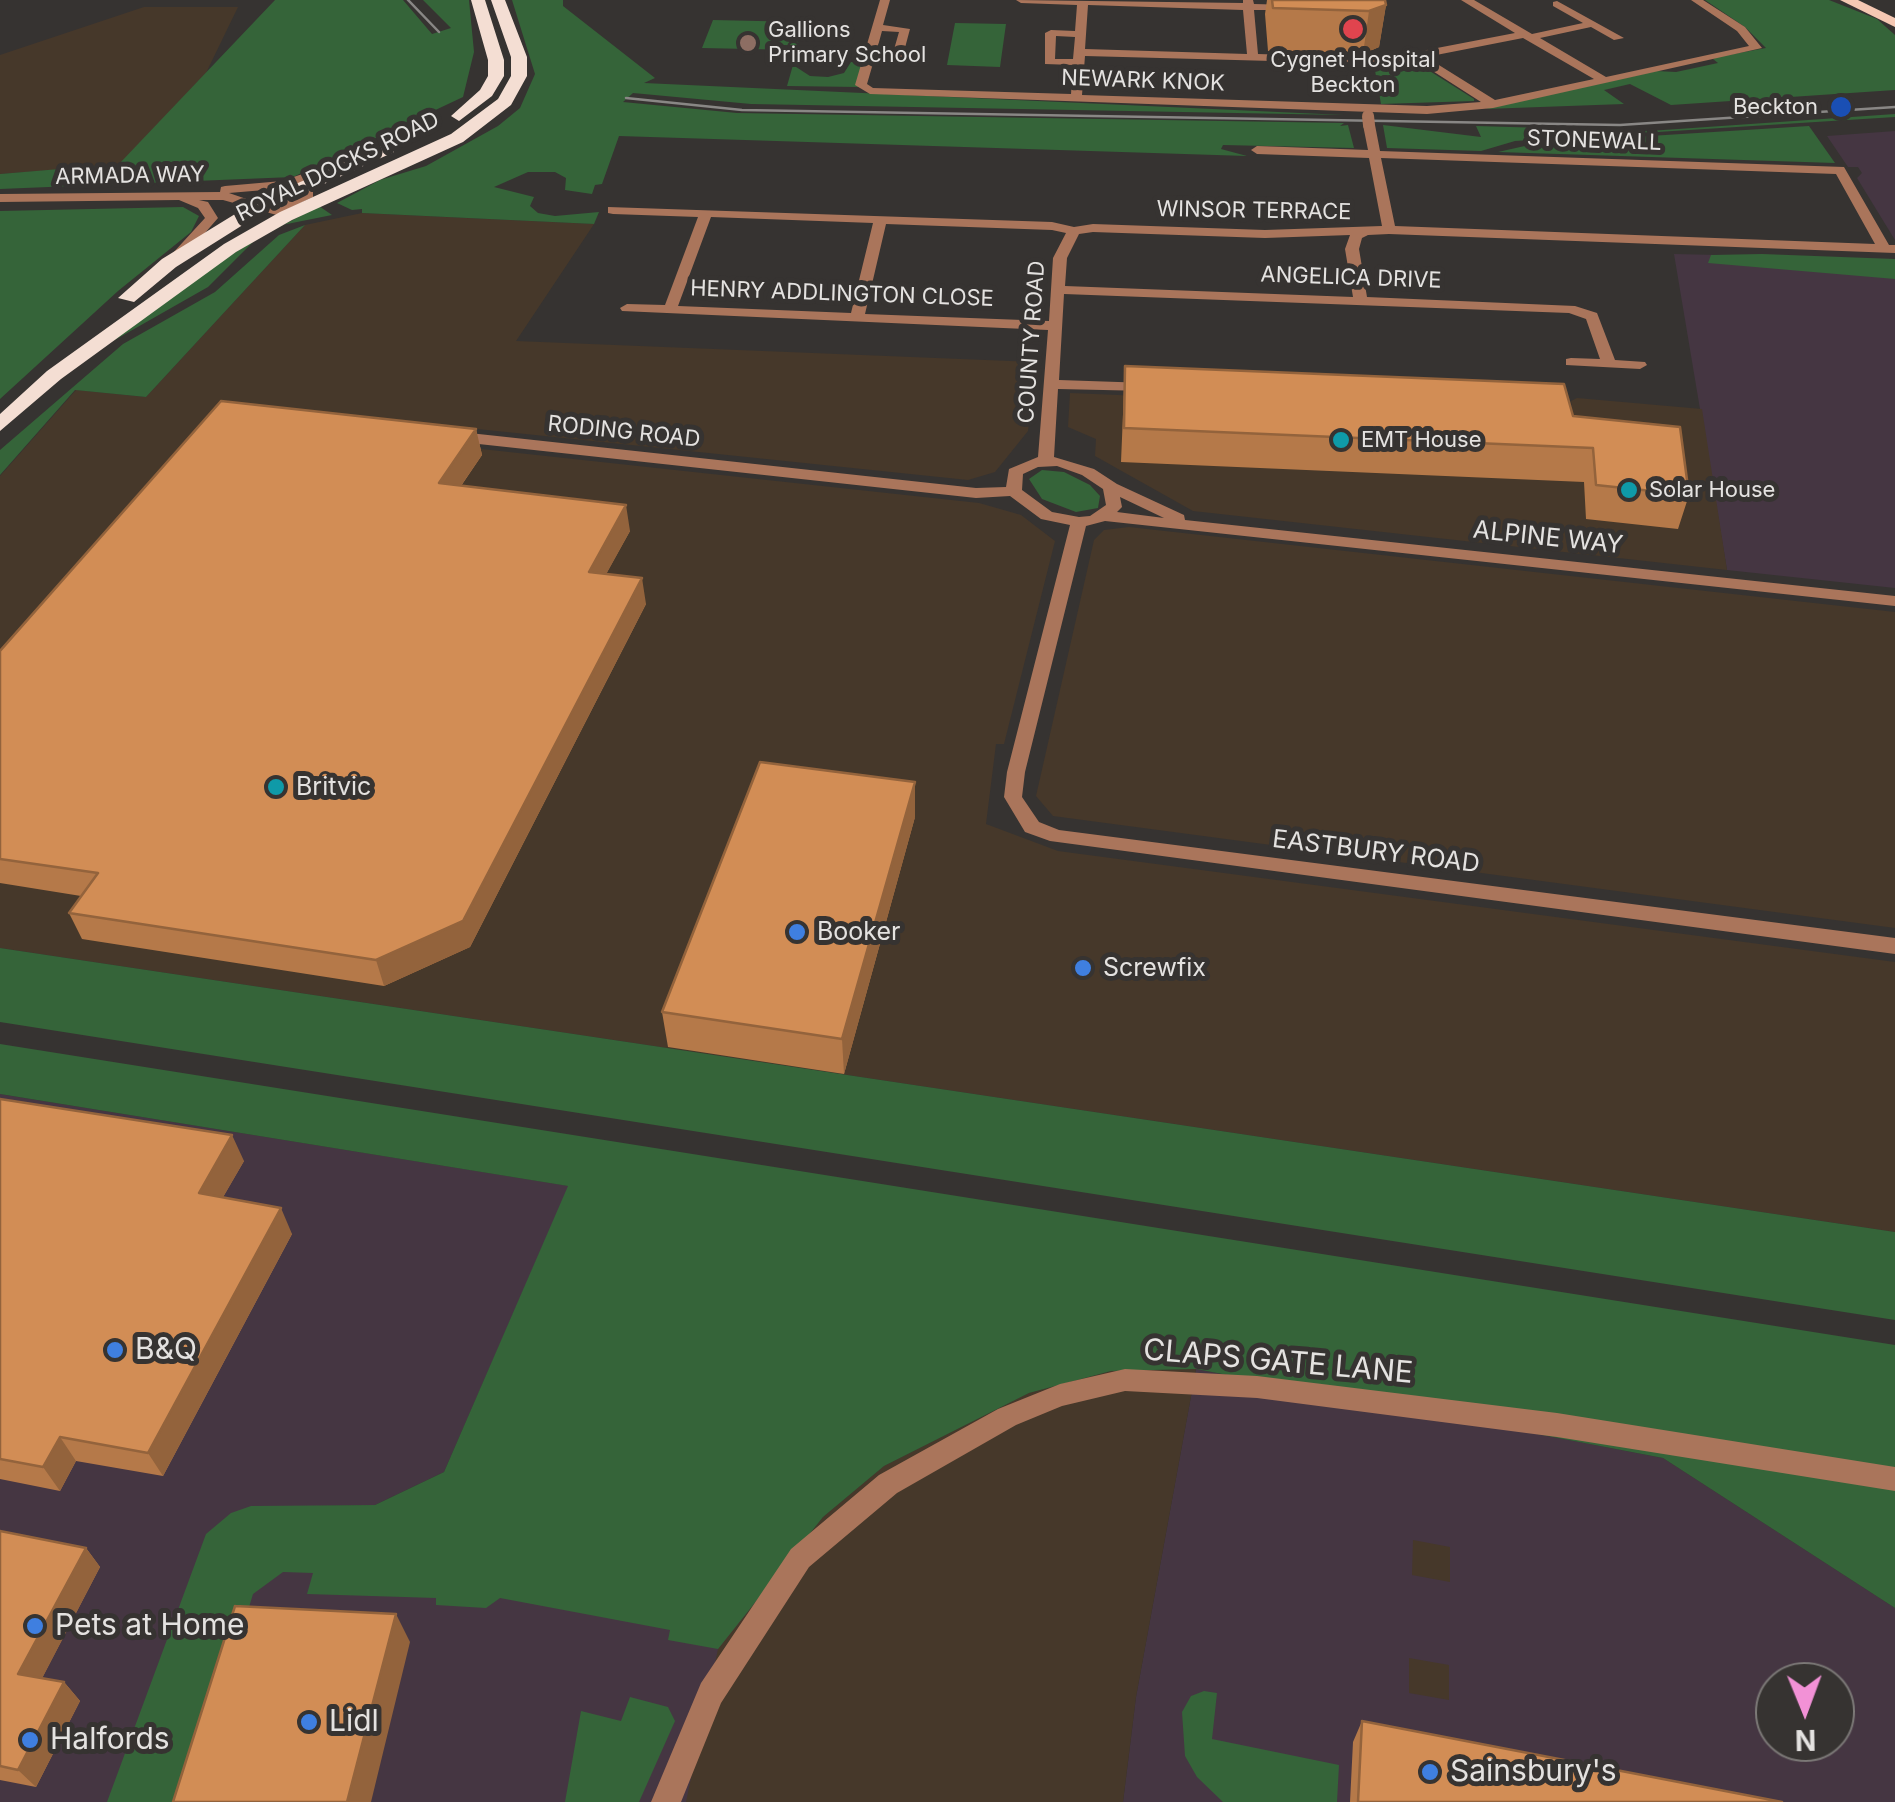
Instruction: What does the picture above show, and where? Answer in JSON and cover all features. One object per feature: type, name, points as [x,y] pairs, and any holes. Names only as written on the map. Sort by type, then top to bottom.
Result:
[{"type":"highway","points":[[460,0],[486,30]]},
{"type":"highway","name":"ROYAL DOCKS ROAD","points":[[54,375],[100,320],[169,264],[259,207],[453,120],[486,93],[496,76],[496,60],[478,0]]},
{"type":"highway","name":"ROYAL DOCKS ROAD","points":[[0,425],[54,375],[163,293],[286,216],[477,125],[506,102],[519,76],[519,56],[498,0]]},
{"type":"highway","points":[[308,194],[477,125]]},
{"type":"main road","points":[[1847,0],[1892,20]]},
{"type":"street","points":[[878,28],[905,29],[898,57],[870,56],[885,0]]},
{"type":"street","points":[[1021,0],[1248,3],[1304,8]]},
{"type":"street","points":[[1466,0],[1605,80]]},
{"type":"street","name":"NEWARK KNOK","points":[[870,56],[863,88],[1368,116],[1493,104],[1756,48],[1741,29],[1696,0]]},
{"type":"street","points":[[1076,98],[1083,1]]},
{"type":"street","points":[[1248,3],[1253,58]]},
{"type":"street","points":[[1557,4],[1618,38]]},
{"type":"street","points":[[1526,34],[1580,17]]},
{"type":"street","points":[[1081,34],[1051,33],[1049,62],[1079,57],[1378,61],[1592,24]]},
{"type":"street","points":[[1417,56],[1493,104]]},
{"type":"street","points":[[1368,116],[1389,230]]},
{"type":"street","name":"STONEWALL","points":[[1257,150],[1840,170],[1890,248]]},
{"type":"street","points":[[158,195],[284,185],[375,152]]},
{"type":"street","name":"ARMADA WAY","points":[[158,195],[194,202],[282,208],[308,194]]},
{"type":"street","name":"ARMADA WAY","points":[[0,198],[224,196],[286,216]]},
{"type":"street","points":[[169,264],[211,222],[207,208],[194,202]]},
{"type":"street","name":"WINSOR TERRACE","points":[[613,210],[1052,226],[1074,232],[1093,228],[1389,230],[1890,248]]},
{"type":"street","points":[[670,310],[706,214]]},
{"type":"street","points":[[857,317],[880,220]]},
{"type":"street","name":"COUNTY ROAD","points":[[1046,460],[1062,249],[1074,232]]},
{"type":"street","points":[[1358,306],[1352,249],[1356,236],[1363,232]]},
{"type":"street","name":"ANGELICA DRIVE","points":[[1058,290],[1358,306],[1582,311],[1592,316],[1609,363]]},
{"type":"street","name":"HENRY ADDLINGTON CLOSE","points":[[627,308],[1056,326]]},
{"type":"street","points":[[1572,362],[1640,364]]},
{"type":"street","points":[[1050,384],[1159,388]]},
{"type":"street","name":"RODING ROAD","points":[[436,434],[976,493],[1014,491]]},
{"type":"street","points":[[1046,460],[1015,472],[1014,491],[1036,511],[1079,522]]},
{"type":"street","name":"ALPINE WAY","points":[[1046,460],[1074,465],[1111,487],[1195,525]]},
{"type":"street","points":[[1105,516],[1114,507],[1111,487]]},
{"type":"street","name":"ALPINE WAY","points":[[1079,522],[1105,516],[1895,600]]},
{"type":"street","name":"EASTBURY ROAD","points":[[1079,522],[1012,796],[1032,827],[1057,836],[1895,946]]},
{"type":"street","name":"CLAPS GATE LANE","points":[[666,1802],[711,1693],[800,1558],[888,1484],[958,1442],[1060,1394],[1125,1380],[1204,1382],[1558,1425],[1895,1480]]},
{"type":"shaded area","points":[[144,7],[238,7],[206,73],[119,165],[0,174],[0,55]]},
{"type":"shaded area","points":[[1895,131],[1895,240],[1857,178],[1862,173],[1858,167],[1848,167],[1827,136]]},
{"type":"shaded area","points":[[362,213],[594,224],[516,341],[1035,362],[1028,431],[995,472],[968,480],[237,404],[426,443],[979,503],[1021,515],[1055,541],[1004,744],[996,744],[986,824],[1058,851],[1895,962],[1895,1232],[0,948],[0,476],[76,390],[146,397],[305,225]]},
{"type":"shaded area","points":[[1674,254],[1895,259],[1895,588],[1727,570]]},
{"type":"shaded area","points":[[1070,393],[1573,414],[1571,401],[1577,398],[1702,409],[1727,570],[1193,511],[1095,456],[1096,439],[1068,427]]},
{"type":"shaded area","points":[[1129,527],[1895,612],[1895,928],[1053,816],[1036,796],[1094,540],[1104,530]]},
{"type":"shaded area","points":[[0,1094],[569,1186],[444,1472],[375,1505],[262,1507],[759,1593],[691,1802],[0,1802]]},
{"type":"shaded area","points":[[1196,1369],[1663,1458],[1895,1608],[1895,1802],[1123,1802],[1136,1697]]},
{"type":"shaded area","points":[[1196,1369],[1136,1697],[1123,1802],[686,1802],[718,1649],[823,1517],[884,1466],[1029,1393],[1111,1371]]},
{"type":"shaded area","points":[[1413,1540],[1450,1547],[1450,1582],[1412,1575]]},
{"type":"shaded area","points":[[1409,1658],[1449,1665],[1449,1700],[1409,1693]]},
{"type":"green space","points":[[275,0],[403,0],[432,34],[451,28],[423,0],[469,0],[474,52],[463,97],[293,177],[0,189],[0,174],[119,164]]},
{"type":"green space","points":[[512,0],[563,0],[563,6],[655,78],[644,83],[1344,115],[751,104],[633,93],[623,102],[737,113],[1344,123],[1340,126],[1348,125],[1354,148],[1223,145],[1221,149],[1247,156],[619,136],[602,184],[595,185],[592,194],[565,190],[566,178],[555,172],[528,172],[494,187],[534,197],[530,206],[538,213],[555,216],[599,212],[594,224],[362,213],[362,209],[352,210],[337,203],[380,180],[426,166],[498,126],[520,108],[535,74]]},
{"type":"green space","points":[[1705,0],[1829,0],[1877,19],[1895,35],[1895,90],[1671,105],[1630,84],[1604,90],[1624,104],[1485,109],[1656,71],[1676,72],[1718,63],[1713,59],[1766,48],[1745,27]]},
{"type":"green space","points":[[713,20],[804,22],[796,50],[702,48]]},
{"type":"green space","points":[[955,23],[1006,24],[1000,67],[947,65]]},
{"type":"green space","points":[[851,62],[862,62],[858,87],[787,86],[793,65],[810,76],[828,77],[844,73]]},
{"type":"green space","points":[[1417,63],[1474,101],[1381,104],[1374,65]]},
{"type":"green space","points":[[1895,114],[1515,141],[1481,151],[1387,148],[1383,125],[1481,137],[1476,126],[1649,131]]},
{"type":"green space","points":[[1809,126],[1835,163],[1498,152],[1538,143]]},
{"type":"green space","points":[[319,206],[332,215],[284,225]]},
{"type":"green space","points":[[183,207],[199,216],[191,232],[118,291],[0,399],[0,211]]},
{"type":"green space","points":[[305,225],[146,397],[75,390],[0,475],[0,450],[123,344],[215,292],[279,235]]},
{"type":"green space","points":[[264,235],[208,287],[113,341],[191,280],[257,239]]},
{"type":"green space","points":[[1711,255],[1895,259],[1895,279],[1708,263]]},
{"type":"green space","points":[[1042,470],[1064,472],[1090,485],[1100,496],[1098,508],[1076,512],[1042,499],[1029,479]]},
{"type":"green space","points":[[0,948],[1895,1232],[1895,1320],[0,1022]]},
{"type":"green space","points":[[0,1044],[1895,1345],[1895,1608],[1663,1458],[1196,1369],[1111,1371],[1029,1393],[884,1466],[823,1517],[718,1649],[668,1640],[670,1630],[500,1598],[486,1608],[436,1605],[436,1598],[307,1594],[313,1573],[283,1572],[253,1594],[190,1802],[107,1802],[206,1534],[231,1513],[251,1506],[375,1505],[444,1472],[568,1186],[0,1094]]},
{"type":"green space","points":[[1204,1691],[1217,1693],[1212,1739],[1339,1765],[1337,1802],[1223,1802],[1197,1777],[1185,1756],[1182,1712],[1191,1696]]},
{"type":"green space","points":[[630,1697],[668,1707],[675,1721],[639,1802],[565,1802],[581,1711],[621,1721]]},
{"type":"building","points":[[1272,0],[1385,0],[1386,5],[1369,11],[1273,8]]},
{"type":"building","points":[[1125,366],[1564,384],[1573,416],[1680,427],[1689,495],[1596,485],[1593,448],[1124,428]]},
{"type":"building","name":"Britvic","points":[[221,401],[476,429],[439,483],[626,505],[589,572],[642,578],[463,921],[376,960],[69,913],[98,873],[0,859],[0,651]]},
{"type":"building","name":"Booker","points":[[760,762],[915,782],[842,1039],[662,1012]]},
{"type":"building","name":"B&Q","points":[[0,1099],[232,1135],[199,1193],[281,1208],[148,1453],[60,1437],[43,1467],[0,1459]]},
{"type":"building","points":[[0,1531],[86,1548],[18,1674],[64,1682],[18,1770],[0,1766]]},
{"type":"building","name":"Lidl","points":[[235,1606],[396,1614],[347,1802],[173,1802]]},
{"type":"building","points":[[1362,1721],[1782,1802],[1358,1802]]},
{"type":"tram line","points":[[408,0],[439,32]]},
{"type":"tram line","points":[[626,98],[742,110],[1620,125],[1895,107]]},
{"type":"place","name":"Cygnet Hospital Beckton","points":[[1353,29]]},
{"type":"place","name":"Gallions Primary School","points":[[748,43]]},
{"type":"place","name":"Beckton","points":[[1841,107]]},
{"type":"place","name":"EMT House","points":[[1341,440]]},
{"type":"place","name":"Solar House","points":[[1629,490]]},
{"type":"place","name":"Britvic","points":[[276,787]]},
{"type":"place","name":"Booker","points":[[797,932]]},
{"type":"place","name":"Screwfix","points":[[1083,968]]},
{"type":"place","name":"B&Q","points":[[115,1350]]},
{"type":"place","name":"Pets at Home","points":[[35,1626]]},
{"type":"place","name":"Lidl","points":[[309,1722]]},
{"type":"place","name":"Halfords","points":[[30,1740]]},
{"type":"place","name":"Sainsbury's","points":[[1430,1772]]}]
